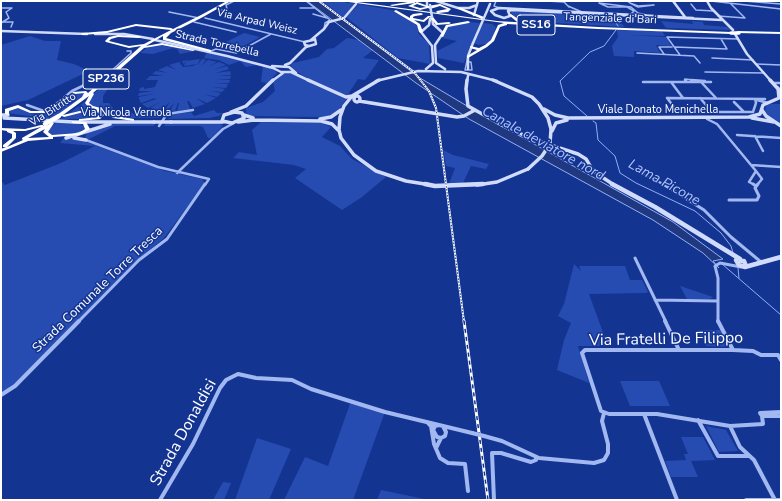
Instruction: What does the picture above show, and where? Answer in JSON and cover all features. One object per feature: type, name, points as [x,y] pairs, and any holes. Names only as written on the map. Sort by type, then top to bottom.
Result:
[{"type":"highway","name":"Tangenziale di Bari","points":[[343,1],[475,20],[547,26],[734,32]]},
{"type":"highway","name":"Tangenziale di Bari","points":[[350,1],[476,19],[556,25],[781,34]]},
{"type":"highway","points":[[383,5],[404,5],[418,1]]},
{"type":"highway","points":[[205,17],[215,11],[222,10],[220,8],[229,2]]},
{"type":"highway","name":"Via Bitritto","points":[[55,120],[154,39],[205,17],[229,2]]},
{"type":"highway","name":"Via Bitritto","points":[[1,149],[55,120],[96,90],[157,38],[229,2]]},
{"type":"highway","points":[[429,6],[420,3],[410,5],[415,9],[436,5],[447,6]]},
{"type":"highway","points":[[361,4],[448,18],[451,22],[447,24],[437,24],[429,16]]},
{"type":"highway","name":"SS16","points":[[370,4],[442,12],[449,10],[447,7],[442,5],[429,6]]},
{"type":"highway","points":[[459,8],[489,21],[496,25],[497,29]]},
{"type":"highway","points":[[393,10],[417,23],[422,32]]},
{"type":"highway","points":[[489,21],[495,15]]},
{"type":"highway","points":[[511,15],[517,20],[523,22]]},
{"type":"highway","points":[[440,17],[479,22]]},
{"type":"highway","points":[[489,21],[506,24],[547,26]]},
{"type":"highway","points":[[442,36],[444,35],[445,27],[451,24],[489,21],[556,25]]},
{"type":"highway","points":[[468,58],[481,47],[494,39],[497,29],[506,24]]},
{"type":"highway","points":[[84,34],[107,32],[140,25],[172,29],[183,26]]},
{"type":"highway","points":[[183,26],[166,35],[164,39],[211,51]]},
{"type":"highway","points":[[124,28],[119,31],[121,33],[140,37]]},
{"type":"highway","points":[[140,37],[118,36],[107,40],[112,44],[132,47],[140,46],[164,32],[159,28]]},
{"type":"highway","points":[[84,34],[100,37],[108,44],[132,49],[133,53],[122,65]]},
{"type":"highway","points":[[139,52],[148,46],[158,44],[204,51]]},
{"type":"highway","points":[[472,45],[481,47]]},
{"type":"highway","points":[[1,114],[10,107],[18,105],[34,112],[50,110],[64,104],[71,94],[105,78]]},
{"type":"highway","points":[[96,90],[89,98],[88,105],[103,110],[115,117],[131,121]]},
{"type":"highway","points":[[7,114],[7,110],[18,106],[33,113],[50,111],[64,105],[74,93],[81,91],[87,93],[55,120],[45,132],[51,136],[80,134],[88,129],[84,123],[74,122]]},
{"type":"highway","points":[[1,130],[25,130],[88,110],[101,111],[104,113],[98,118],[81,120]]},
{"type":"highway","points":[[1,130],[11,132],[15,136],[11,142],[1,149]]},
{"type":"highway","points":[[1,149],[31,140],[66,138]]},
{"type":"main road","points":[[231,112],[238,112],[256,118],[322,119],[337,114],[351,98],[374,82],[428,68],[433,63],[432,44],[423,36],[422,32],[429,25],[428,1]]},
{"type":"main road","points":[[436,1],[447,6],[459,8],[469,8],[477,5]]},
{"type":"main road","points":[[474,14],[478,1]]},
{"type":"main road","points":[[671,1],[683,16]]},
{"type":"main road","points":[[707,1],[718,16],[734,32],[752,60],[781,92]]},
{"type":"main road","points":[[468,69],[468,58],[472,45],[490,3]]},
{"type":"main road","points":[[277,76],[277,71],[281,66],[290,63],[306,44],[314,40],[330,21],[342,18],[356,4]]},
{"type":"main road","points":[[570,13],[499,8],[492,9],[491,12],[504,18],[511,15],[508,11],[512,10],[570,13],[683,16]]},
{"type":"main road","points":[[576,13],[683,16],[722,20]]},
{"type":"main road","points":[[406,181],[452,185],[481,183],[510,175],[527,168],[538,157],[552,135],[548,118],[537,103],[522,91],[511,85],[481,75],[443,68],[436,63],[435,45],[442,36],[442,31],[433,24],[429,16]]},
{"type":"main road","points":[[11,27],[12,30],[23,31],[154,39]]},
{"type":"main road","points":[[1,31],[23,31]]},
{"type":"main road","points":[[1,31],[84,34]]},
{"type":"main road","name":"Strada Torrebella","points":[[154,39],[272,66]]},
{"type":"main road","name":"Strada Torrebella","points":[[154,39],[272,66]]},
{"type":"main road","points":[[306,44],[316,44],[314,40]]},
{"type":"main road","points":[[290,63],[290,68]]},
{"type":"main road","points":[[272,66],[290,68],[299,75]]},
{"type":"main road","points":[[272,66],[277,71],[299,75],[351,98],[360,97],[361,101],[453,116],[464,116],[474,111]]},
{"type":"main road","points":[[237,123],[243,120],[246,106],[277,76],[290,68]]},
{"type":"main road","points":[[418,71],[455,71]]},
{"type":"main road","points":[[418,71],[442,71],[495,80],[522,91]]},
{"type":"main road","points":[[468,75],[466,90],[467,104],[474,111],[507,128],[583,157],[593,171],[604,180],[655,207],[745,266]]},
{"type":"main road","points":[[374,82],[390,77]]},
{"type":"main road","points":[[381,80],[351,98],[342,118],[344,138],[359,156],[386,172],[435,186]]},
{"type":"main road","points":[[511,85],[530,97]]},
{"type":"main road","points":[[762,110],[763,105],[777,101],[780,96],[778,88]]},
{"type":"main road","points":[[344,106],[339,120],[340,133],[350,151],[365,164],[381,173],[406,181],[435,186],[482,185],[510,177],[527,168],[545,153],[548,143],[549,134],[547,123],[537,103]]},
{"type":"main road","name":"Viale Donato Menichella","points":[[537,103],[551,114],[568,119],[707,118],[753,116],[760,114],[762,110],[774,122]]},
{"type":"main road","points":[[770,103],[780,103]]},
{"type":"main road","name":"Via Nicola Vernola","points":[[172,121],[208,119],[224,115],[246,106]]},
{"type":"main road","name":"Via Nicola Vernola","points":[[1,114],[46,119],[131,121]]},
{"type":"main road","points":[[2,119],[7,114]]},
{"type":"main road","points":[[224,115],[222,120],[224,122]]},
{"type":"main road","name":"Viale Donato Menichella","points":[[635,118],[760,118],[774,122],[781,126]]},
{"type":"main road","name":"Via Nicola Vernola","points":[[2,119],[74,122],[172,121],[237,123],[254,120],[321,121],[332,124],[340,133]]},
{"type":"main road","name":"Viale Donato Menichella","points":[[552,135],[554,124],[568,119]]},
{"type":"main road","points":[[66,138],[85,133],[107,124],[131,121]]},
{"type":"main road","points":[[66,138],[86,140],[84,136],[85,133]]},
{"type":"main road","points":[[745,266],[781,257]]},
{"type":"main road","points":[[739,261],[760,262]]},
{"type":"main road","points":[[739,261],[745,266]]},
{"type":"street","points":[[306,1],[330,20],[325,23],[324,29]]},
{"type":"street","points":[[496,1],[494,6],[499,8]]},
{"type":"street","points":[[547,1],[563,1],[576,13]]},
{"type":"street","points":[[711,1],[781,9]]},
{"type":"street","points":[[744,1],[781,4]]},
{"type":"street","points":[[222,10],[227,9],[226,5],[229,2]]},
{"type":"street","points":[[558,2],[577,10],[592,13]]},
{"type":"street","points":[[629,2],[638,6],[648,4],[654,5],[639,8],[629,2]]},
{"type":"street","points":[[631,14],[634,11],[627,7],[608,7],[598,3],[631,7],[638,13],[646,15]]},
{"type":"street","points":[[691,4],[696,10],[714,11]]},
{"type":"street","points":[[718,16],[745,18],[730,4]]},
{"type":"street","points":[[557,12],[567,9],[567,5]]},
{"type":"street","points":[[567,5],[570,13]]},
{"type":"street","points":[[1,8],[12,8],[6,14],[9,18],[2,23]]},
{"type":"street","points":[[301,11],[301,8],[315,8]]},
{"type":"street","points":[[169,12],[199,18]]},
{"type":"street","points":[[313,14],[327,18]]},
{"type":"street","name":"Via Arpad Weisz","points":[[205,17],[306,44]]},
{"type":"street","points":[[2,23],[13,22],[11,27]]},
{"type":"street","points":[[194,22],[236,32]]},
{"type":"street","points":[[211,51],[217,49],[236,53],[272,34]]},
{"type":"street","points":[[680,55],[667,37],[738,39]]},
{"type":"street","points":[[664,54],[659,47],[726,49],[721,38]]},
{"type":"street","points":[[27,105],[44,111],[49,110],[72,91],[105,78],[108,73],[131,53],[131,51],[127,51]]},
{"type":"street","points":[[637,53],[694,56],[700,63]]},
{"type":"street","points":[[468,58],[471,62],[472,70],[465,70],[468,58]]},
{"type":"street","points":[[712,58],[752,60]]},
{"type":"street","points":[[756,64],[781,66]]},
{"type":"street","points":[[705,72],[764,73]]},
{"type":"street","points":[[642,82],[687,82],[702,82],[710,82],[685,79],[687,82]]},
{"type":"street","points":[[699,80],[716,98]]},
{"type":"street","points":[[671,82],[683,98]]},
{"type":"street","points":[[773,83],[781,83]]},
{"type":"street","points":[[754,99],[756,103],[753,112],[678,112],[667,98],[765,99]]},
{"type":"street","points":[[700,98],[712,112]]},
{"type":"street","points":[[754,99],[770,103]]},
{"type":"street","points":[[754,99],[763,105]]},
{"type":"street","points":[[734,102],[745,112]]},
{"type":"street","points":[[159,126],[167,114],[193,110]]},
{"type":"street","points":[[692,112],[698,115],[695,117]]},
{"type":"street","points":[[703,112],[701,114],[717,124],[762,179],[756,186],[756,190]]},
{"type":"street","points":[[717,124],[716,120],[718,118]]},
{"type":"street","points":[[223,129],[224,122]]},
{"type":"street","points":[[86,140],[177,173],[223,129],[237,123]]},
{"type":"street","points":[[737,135],[781,138]]},
{"type":"street","points":[[755,136],[763,151]]},
{"type":"street","points":[[751,165],[781,167]]},
{"type":"street","points":[[750,184],[756,171]]},
{"type":"street","points":[[639,172],[668,187],[704,210],[734,240],[760,262]]},
{"type":"street","name":"Strada Comunale Torre Tresca","points":[[1,395],[15,386],[139,260],[167,239],[209,179],[177,173]]},
{"type":"street","points":[[750,184],[756,186]]},
{"type":"street","points":[[729,200],[757,200],[759,196],[750,184]]},
{"type":"street","points":[[635,258],[678,350]]},
{"type":"street","points":[[730,264],[739,261]]},
{"type":"street","points":[[734,350],[718,322],[718,278],[715,265],[720,263],[745,266]]},
{"type":"street","points":[[655,300],[718,301]]},
{"type":"street","name":"Via Fratelli De Filippo","points":[[604,413],[600,409],[582,351],[734,350],[778,355],[781,360]]},
{"type":"street","name":"Strada Donaldisi","points":[[160,500],[193,444],[220,388],[232,376],[242,374],[256,378],[292,380],[311,389],[413,419],[502,441],[536,457]]},
{"type":"street","points":[[494,500],[490,458],[492,453],[501,453],[531,462],[536,460],[536,457],[578,463],[600,462],[606,456],[609,448],[602,422],[604,413],[657,414],[730,426],[763,424],[760,413],[781,412]]},
{"type":"street","points":[[644,414],[677,500]]},
{"type":"street","points":[[762,416],[781,416]]},
{"type":"street","points":[[698,420],[718,456],[750,456]]},
{"type":"street","points":[[426,422],[430,425],[433,432],[436,450],[440,458],[445,462],[465,464],[468,492]]},
{"type":"street","points":[[433,432],[434,428],[441,426],[446,434]]},
{"type":"street","points":[[730,426],[740,447],[758,466],[774,500]]},
{"type":"street","points":[[436,450],[437,443],[441,438],[450,431],[460,430]]},
{"type":"street","points":[[433,432],[437,437],[441,438]]},
{"type":"street","points":[[746,500],[781,500]]},
{"type":"shaded area","points":[[307,1],[318,1],[420,78],[472,109],[472,111],[477,112],[673,222],[723,259],[713,261],[719,268],[703,253],[653,220],[469,119],[416,83]]},
{"type":"shaded area","points":[[322,1],[337,1],[355,4],[343,17]]},
{"type":"shaded area","points":[[359,4],[396,11],[419,27],[418,33],[429,44],[430,64],[398,58],[346,17]]},
{"type":"shaded area","points":[[509,10],[613,15],[625,27],[523,21],[517,20]]},
{"type":"shaded area","points":[[661,21],[693,24],[692,21],[703,22],[704,25],[727,27],[731,30],[666,28]]},
{"type":"shaded area","points":[[470,22],[480,23],[464,63],[438,58],[437,51],[457,41],[442,38],[444,30],[453,24]]},
{"type":"shaded area","points":[[483,23],[492,24],[496,27],[492,40],[486,44],[479,45],[474,43]]},
{"type":"shaded area","points":[[617,30],[662,31],[665,36],[629,35],[666,37],[671,46],[656,45],[660,53],[634,51],[634,57],[614,56],[612,46],[618,37]]},
{"type":"shaded area","points":[[244,33],[260,37],[235,51],[218,46]]},
{"type":"shaded area","points":[[30,36],[45,41],[61,41],[57,60],[74,64],[89,71],[28,100],[1,106],[1,45]]},
{"type":"shaded area","points":[[347,38],[359,40],[373,50],[363,58],[379,60],[365,80],[358,79],[347,96],[308,79],[292,68],[291,65],[293,63],[319,57],[327,49],[334,48]]},
{"type":"shaded area","points":[[160,45],[195,51],[180,54],[177,49],[173,48],[153,54],[140,53],[148,47]]},
{"type":"shaded area","points":[[207,52],[257,65],[246,67],[240,61],[229,65],[219,60],[204,58]]},
{"type":"shaded area","points":[[200,59],[197,66],[202,59],[206,60],[201,66],[208,60],[217,62],[208,67],[219,62],[226,65],[213,70],[227,66],[229,69],[216,73],[230,71],[231,75],[217,76],[231,76],[230,79],[216,80],[230,80],[229,83],[214,84],[228,84],[226,88],[212,87],[225,89],[222,92],[209,91],[221,93],[217,97],[204,94],[216,98],[207,103],[196,98],[205,104],[193,108],[189,101],[187,101],[190,109],[177,111],[179,103],[175,111],[170,111],[174,103],[167,111],[164,111],[170,102],[160,111],[150,108],[162,101],[148,108],[142,104],[156,99],[155,98],[141,103],[139,97],[154,94],[138,96],[139,93],[153,91],[139,91],[140,88],[144,87],[144,89],[155,87],[158,80],[146,80],[150,76],[164,76],[152,74],[156,71],[168,73],[158,70],[167,66],[176,70],[169,65],[179,62],[183,67],[193,66],[197,64],[185,66],[182,61],[188,60],[184,63],[187,65],[185,63],[187,61]]},
{"type":"shaded area","points":[[263,66],[274,69],[277,73],[267,83],[261,82]]},
{"type":"shaded area","points":[[288,72],[347,98],[339,110],[330,116],[249,116],[246,112],[246,108],[263,102],[275,91],[273,82],[282,73]]},
{"type":"shaded area","points":[[111,84],[103,96],[103,103],[109,103],[116,112],[126,110],[138,116],[145,112],[161,115],[159,118],[122,118],[90,106],[88,99],[103,85]]},
{"type":"shaded area","points":[[85,92],[85,95],[52,119],[7,113],[9,109],[21,107],[31,113],[49,112],[60,108],[74,94]]},
{"type":"shaded area","points":[[87,100],[86,103],[92,109],[82,110],[77,112],[86,110],[103,113],[99,117],[90,119],[61,119],[76,112],[68,114]]},
{"type":"shaded area","points":[[770,104],[781,104],[781,124],[767,115],[765,111],[766,106]]},
{"type":"shaded area","points":[[214,110],[217,113],[223,113],[219,116],[209,118],[168,119],[170,115],[191,112],[194,116]]},
{"type":"shaded area","points":[[261,122],[322,123],[331,127],[322,137],[340,146],[352,159],[386,177],[362,197],[342,210],[295,178],[306,169],[294,165],[233,158],[239,152],[257,155],[252,130]]},
{"type":"shaded area","points":[[56,123],[77,123],[87,127],[77,134],[53,136],[47,134],[47,129]]},
{"type":"shaded area","points":[[155,123],[154,126],[115,126],[89,139],[85,137],[87,133],[109,124]]},
{"type":"shaded area","points":[[166,123],[220,123],[223,126],[211,138],[208,138],[203,127],[164,126]]},
{"type":"shaded area","points":[[63,139],[78,139],[165,171],[202,179],[205,183],[164,238],[136,261],[22,379],[1,395],[1,181],[5,185],[61,163],[95,146],[60,143]]},
{"type":"shaded area","points":[[443,150],[453,155],[489,164],[486,169],[471,166],[463,183],[449,184],[455,168],[446,166]]},
{"type":"shaded area","points":[[574,264],[581,271],[579,266],[625,266],[630,280],[642,280],[648,292],[589,294],[608,346],[578,346],[589,383],[557,370],[564,340],[571,323],[558,316],[564,304]]},
{"type":"shaded area","points":[[680,286],[713,297],[710,299],[687,299]]},
{"type":"shaded area","points":[[697,330],[720,330],[729,347],[706,346]]},
{"type":"shaded area","points":[[620,381],[659,381],[670,406],[630,406]]},
{"type":"shaded area","points":[[351,401],[385,412],[353,500],[284,500],[305,457],[328,466]]},
{"type":"shaded area","points":[[706,426],[726,430],[738,451],[719,452]]},
{"type":"shaded area","points":[[681,437],[703,437],[715,460],[691,461],[698,477],[671,477],[665,461],[686,460],[684,454],[688,454]]},
{"type":"shaded area","points":[[257,438],[291,449],[269,500],[235,500]]},
{"type":"shaded area","points":[[223,482],[231,483],[224,500],[213,500]]},
{"type":"shaded area","points":[[381,490],[429,500],[377,500]]},
{"type":"waterway","name":"Lama Picone","points":[[588,15],[612,17],[618,26]]},
{"type":"waterway","name":"Lama Picone","points":[[587,116],[564,96],[560,81],[590,52],[604,46],[616,30]]},
{"type":"waterway","name":"Lama Picone","points":[[593,121],[596,123],[598,140],[615,156],[620,173],[636,183],[695,211],[721,233],[731,246],[733,253]]},
{"type":"waterway","name":"Canale deviatore nord","points":[[722,264],[781,315]]},
{"type":"waterway","name":"Lama Picone","points":[[738,268],[739,278]]},
{"type":"railway","points":[[319,1],[414,72],[429,91],[436,108],[464,322]]},
{"type":"railway","points":[[464,321],[488,500]]}]
